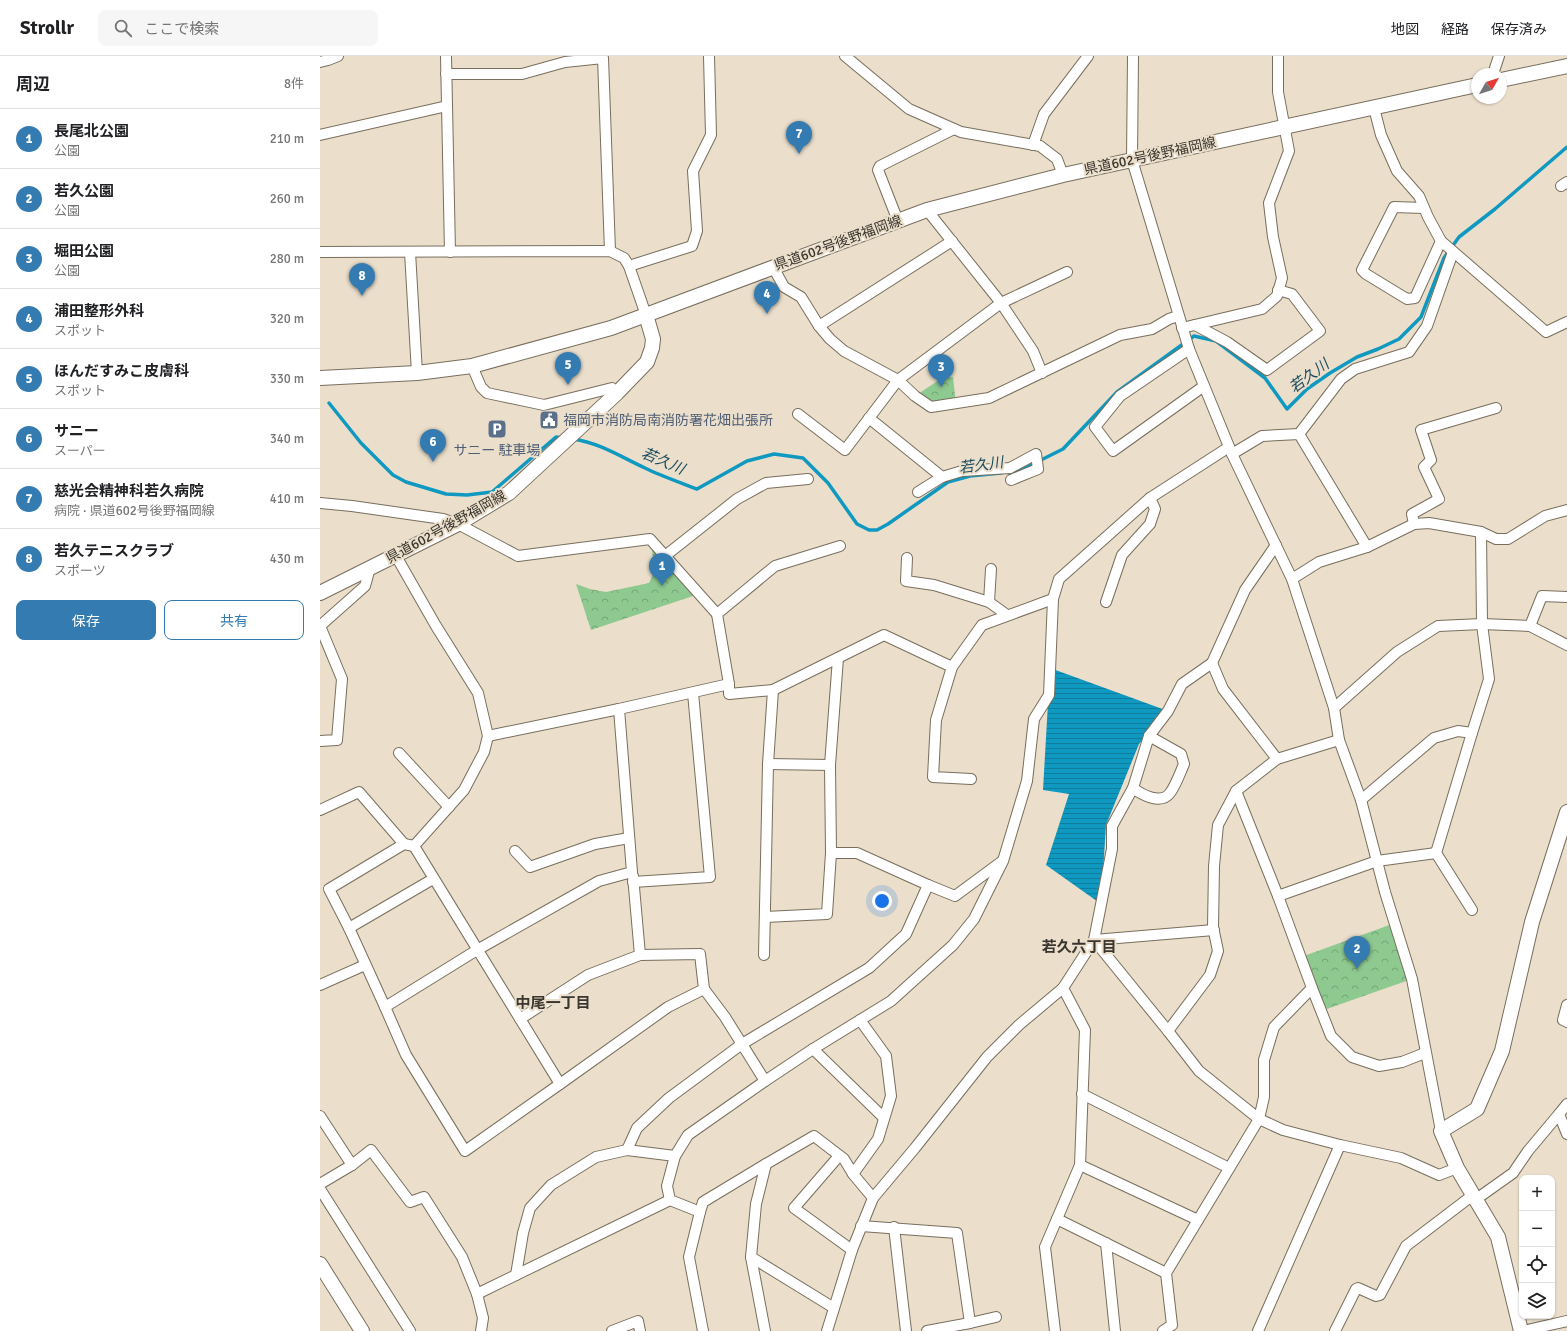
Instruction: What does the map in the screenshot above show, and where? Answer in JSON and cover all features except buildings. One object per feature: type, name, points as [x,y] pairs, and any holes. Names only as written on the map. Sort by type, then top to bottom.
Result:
[{"type":"main road","points":[[1507,79],[1567,66]]},
{"type":"main road","name":"県道602号後野福岡線","points":[[320,593],[458,524],[509,493],[617,393],[647,362],[653,339],[646,315],[927,210],[1063,175],[1471,87]]},
{"type":"main road","points":[[320,378],[417,373],[472,366],[611,328],[646,315]]},
{"type":"main road","points":[[1522,1331],[1498,1237],[1457,1168],[1441,1131],[1476,1109],[1502,1051],[1511,1018],[1532,922],[1567,812]]},
{"type":"main road","points":[[320,1264],[362,1331]]},
{"type":"street","points":[[320,62],[338,56]]},
{"type":"street","points":[[446,56],[450,252]]},
{"type":"street","points":[[629,266],[692,246],[697,231],[693,171],[711,135],[709,56]]},
{"type":"street","points":[[845,56],[909,109],[961,132],[1040,146],[1057,159],[1063,175]]},
{"type":"street","points":[[1032,144],[1044,114],[1088,56]]},
{"type":"street","points":[[1133,56],[1132,160],[1182,331],[1231,451],[1292,579],[1334,708],[1339,740],[1361,800],[1377,861],[1412,979],[1441,1131]]},
{"type":"street","points":[[1182,331],[1195,325],[1262,309],[1277,296],[1282,278],[1273,237],[1269,202],[1289,151],[1278,92],[1278,56]]},
{"type":"street","points":[[1495,68],[1499,56]]},
{"type":"street","points":[[446,74],[522,74],[565,62],[603,58],[610,251]]},
{"type":"street","points":[[320,135],[447,106]]},
{"type":"street","points":[[1374,108],[1381,135],[1397,171],[1419,196],[1441,241],[1546,332],[1567,322]]},
{"type":"street","points":[[898,221],[878,170],[880,166],[954,129]]},
{"type":"street","points":[[1424,208],[1394,207],[1362,270],[1407,299],[1415,298],[1441,241]]},
{"type":"street","points":[[927,210],[1001,303],[1034,351],[1042,373]]},
{"type":"street","points":[[819,326],[952,241]]},
{"type":"street","points":[[320,252],[610,251],[624,258],[629,266],[646,315]]},
{"type":"street","points":[[410,252],[417,373]]},
{"type":"street","points":[[670,1200],[667,1186],[675,1156],[688,1135],[813,1049],[891,1001],[953,945],[974,919],[1003,861],[1027,781],[1034,720],[1048,694],[1053,599],[1059,579],[1150,498],[1231,451],[1262,436],[1299,434],[1341,379],[1355,369],[1409,352],[1427,326],[1453,252]]},
{"type":"street","points":[[773,267],[784,287],[801,297],[819,326],[830,339],[844,351],[898,380],[915,396],[930,407],[989,398],[1120,335],[1152,329],[1178,316]]},
{"type":"street","points":[[798,414],[845,450],[898,380],[1001,303],[1067,272]]},
{"type":"street","points":[[1195,325],[1226,342],[1267,370],[1320,332],[1292,294],[1278,290]]},
{"type":"street","points":[[1188,347],[1120,396],[1095,427],[1113,450],[1204,386]]},
{"type":"street","points":[[472,366],[481,387],[487,392],[544,405],[612,388],[617,393]]},
{"type":"street","points":[[1414,524],[1412,514],[1439,499],[1424,467],[1431,460],[1421,430],[1496,408]]},
{"type":"street","points":[[870,418],[942,477]]},
{"type":"street","points":[[1299,434],[1367,547]]},
{"type":"street","points":[[918,492],[942,477],[962,471],[1010,468],[1036,454],[1038,469],[1011,480]]},
{"type":"street","points":[[665,556],[737,499],[766,483],[808,479]]},
{"type":"street","points":[[1106,602],[1122,555],[1150,524],[1156,509],[1150,498]]},
{"type":"street","points":[[320,503],[443,519],[458,524],[518,556],[650,540],[717,614],[729,684],[729,694],[773,690],[884,635],[952,667]]},
{"type":"street","points":[[1292,579],[1319,562],[1367,547],[1414,524],[1429,523],[1481,532],[1496,539],[1508,540],[1545,516],[1567,510]]},
{"type":"street","points":[[1472,910],[1436,853],[1489,679],[1482,624],[1481,532]]},
{"type":"street","points":[[827,1331],[852,1250],[873,1198],[915,1148],[987,1057],[1020,1025],[1063,988],[1094,940],[1112,849],[1112,826],[1133,788],[1149,736],[1168,711],[1182,684],[1212,663],[1245,590],[1276,545]]},
{"type":"street","points":[[717,614],[775,566],[840,546]]},
{"type":"street","points":[[396,556],[436,626],[478,693],[488,736],[484,752],[464,790],[449,807],[409,845],[324,888],[349,928],[406,1056],[465,1151],[668,1007],[704,989]]},
{"type":"street","points":[[907,558],[906,581],[934,585],[990,602],[1007,615]]},
{"type":"street","points":[[320,742],[337,740],[342,679],[320,626],[365,586],[370,568]]},
{"type":"street","points":[[990,602],[991,569]]},
{"type":"street","points":[[1530,626],[1542,596],[1567,597]]},
{"type":"street","points":[[971,779],[933,777],[936,720],[952,667],[982,624],[1053,599]]},
{"type":"street","points":[[1334,708],[1397,652],[1438,626],[1482,624],[1530,626],[1567,645]]},
{"type":"street","points":[[765,917],[828,914],[831,854],[830,765],[838,658]]},
{"type":"street","points":[[1212,663],[1223,689],[1277,759]]},
{"type":"street","points":[[488,736],[619,709],[729,684]]},
{"type":"street","points":[[764,955],[768,764],[773,690]]},
{"type":"street","points":[[385,1007],[477,950],[599,881],[633,877],[710,877],[693,693]]},
{"type":"street","points":[[619,709],[640,955]]},
{"type":"street","points":[[1361,800],[1434,738],[1458,731],[1472,733]]},
{"type":"street","points":[[1133,788],[1142,794],[1160,799],[1170,794],[1184,764],[1181,754],[1149,736]]},
{"type":"street","points":[[1168,1031],[1210,975],[1218,951],[1214,930],[1214,866],[1218,825],[1236,791],[1277,759],[1339,740]]},
{"type":"street","points":[[398,754],[449,807]]},
{"type":"street","points":[[768,764],[830,765]]},
{"type":"street","points":[[1236,791],[1331,1036],[1352,1057],[1378,1066],[1402,1062],[1425,1053]]},
{"type":"street","points":[[320,810],[359,792],[409,845],[433,879],[560,1084]]},
{"type":"street","points":[[515,851],[530,867],[595,844],[629,838]]},
{"type":"street","points":[[831,854],[857,853],[955,896],[1003,861]]},
{"type":"street","points":[[1278,896],[1377,861],[1436,853]]},
{"type":"street","points":[[349,928],[433,879]]},
{"type":"street","points":[[627,1150],[637,1128],[669,1098],[742,1044],[870,968],[906,934],[928,885]]},
{"type":"street","points":[[1094,940],[1214,930]]},
{"type":"street","points":[[1094,940],[1199,1071],[1259,1119],[1283,1130],[1340,1145],[1401,1158],[1439,1175],[1457,1168]]},
{"type":"street","points":[[520,1019],[588,975],[640,955],[700,954],[704,989],[725,1017],[765,1081]]},
{"type":"street","points":[[320,985],[365,965]]},
{"type":"street","points":[[1055,1331],[1045,1247],[1080,1165],[1085,1030],[1063,988]]},
{"type":"street","points":[[1163,1331],[1172,1325],[1166,1273],[1259,1119],[1264,1097],[1264,1060],[1274,1027],[1312,988]]},
{"type":"street","points":[[1567,1006],[1563,1020],[1567,1022]]},
{"type":"street","points":[[853,1174],[878,1139],[891,1096],[886,1056],[860,1020]]},
{"type":"street","points":[[813,1049],[884,1118]]},
{"type":"street","points":[[1082,1094],[1229,1168]]},
{"type":"street","points":[[1335,1331],[1356,1289],[1358,1288],[1376,1296],[1380,1296],[1406,1246],[1474,1197],[1513,1173],[1528,1151],[1567,1104]]},
{"type":"street","points":[[1559,1114],[1567,1134]]},
{"type":"street","points":[[320,1116],[352,1165]]},
{"type":"street","points":[[703,1331],[689,1257],[703,1202],[814,1136],[844,1159],[853,1174],[873,1198]]},
{"type":"street","points":[[1258,1331],[1340,1145]]},
{"type":"street","points":[[320,1184],[352,1165],[371,1150],[410,1202],[424,1197],[462,1257],[477,1294],[483,1318],[481,1331]]},
{"type":"street","points":[[516,1275],[523,1233],[530,1208],[551,1185],[596,1157],[627,1150],[675,1156]]},
{"type":"street","points":[[839,1156],[794,1208],[852,1250]]},
{"type":"street","points":[[765,1331],[751,1257],[756,1204],[766,1164]]},
{"type":"street","points":[[1080,1165],[1198,1220]]},
{"type":"street","points":[[320,1189],[410,1331]]},
{"type":"street","points":[[477,1294],[670,1200],[700,1212]]},
{"type":"street","points":[[1057,1219],[1166,1273]]},
{"type":"street","points":[[861,1226],[894,1227],[957,1233],[970,1323]]},
{"type":"street","points":[[894,1227],[906,1331]]},
{"type":"street","points":[[1106,1243],[1115,1331]]},
{"type":"street","points":[[751,1257],[834,1308]]},
{"type":"street","points":[[927,1331],[996,1317]]},
{"type":"street","points":[[612,1331],[638,1321],[640,1331]]},
{"type":"street","points":[[1522,1331],[1567,1321]]},
{"type":"green space","points":[[953,377],[956,404],[931,407],[915,396],[942,378]]},
{"type":"green space","points":[[650,539],[699,594],[591,630],[576,584],[590,589],[606,592],[649,583],[655,570]]},
{"type":"green space","points":[[1395,923],[1412,979],[1321,1011],[1301,957]]},
{"type":"water","points":[[1050,668],[1168,711],[1139,744],[1106,825],[1101,904],[1046,865],[1069,794],[1043,790]]},
{"type":"waterway","name":"若久川","points":[[1009,473],[1017,472],[1063,449],[1117,392],[1194,336],[1216,341],[1265,378],[1287,409],[1307,389],[1330,373],[1357,357],[1399,339],[1421,317],[1444,258],[1459,237],[1495,209],[1567,147]]},
{"type":"waterway","name":"若久川","points":[[329,403],[361,443],[393,475],[406,482],[446,494],[467,495],[492,492],[556,437],[563,438]]},
{"type":"waterway","name":"若久川","points":[[573,439],[601,447],[657,474],[697,489],[747,461],[774,454],[803,458],[828,483],[857,524],[869,530],[877,530],[888,524],[948,482],[970,476],[1001,473]]},
{"type":"place","name":"慈光会精神科若久病院","points":[[799,154]]},
{"type":"place","name":"若久テニスクラブ","points":[[362,296]]},
{"type":"place","name":"浦田整形外科","points":[[767,314]]},
{"type":"place","name":"ほんだすみこ皮膚科","points":[[568,385]]},
{"type":"place","name":"堀田公園","points":[[941,387]]},
{"type":"place","name":"福岡市消防局南消防署花畑出張所","points":[[549,420]]},
{"type":"place","name":"サニー 駐車場","points":[[497,429]]},
{"type":"place","name":"サニー","points":[[433,462]]},
{"type":"place","name":"長尾北公園","points":[[662,586]]},
{"type":"place","name":"若久公園","points":[[1357,969]]},
{"type":"district","name":"若久六丁目","points":[[1079,947]]},
{"type":"district","name":"中尾一丁目","points":[[553,1003]]}]
